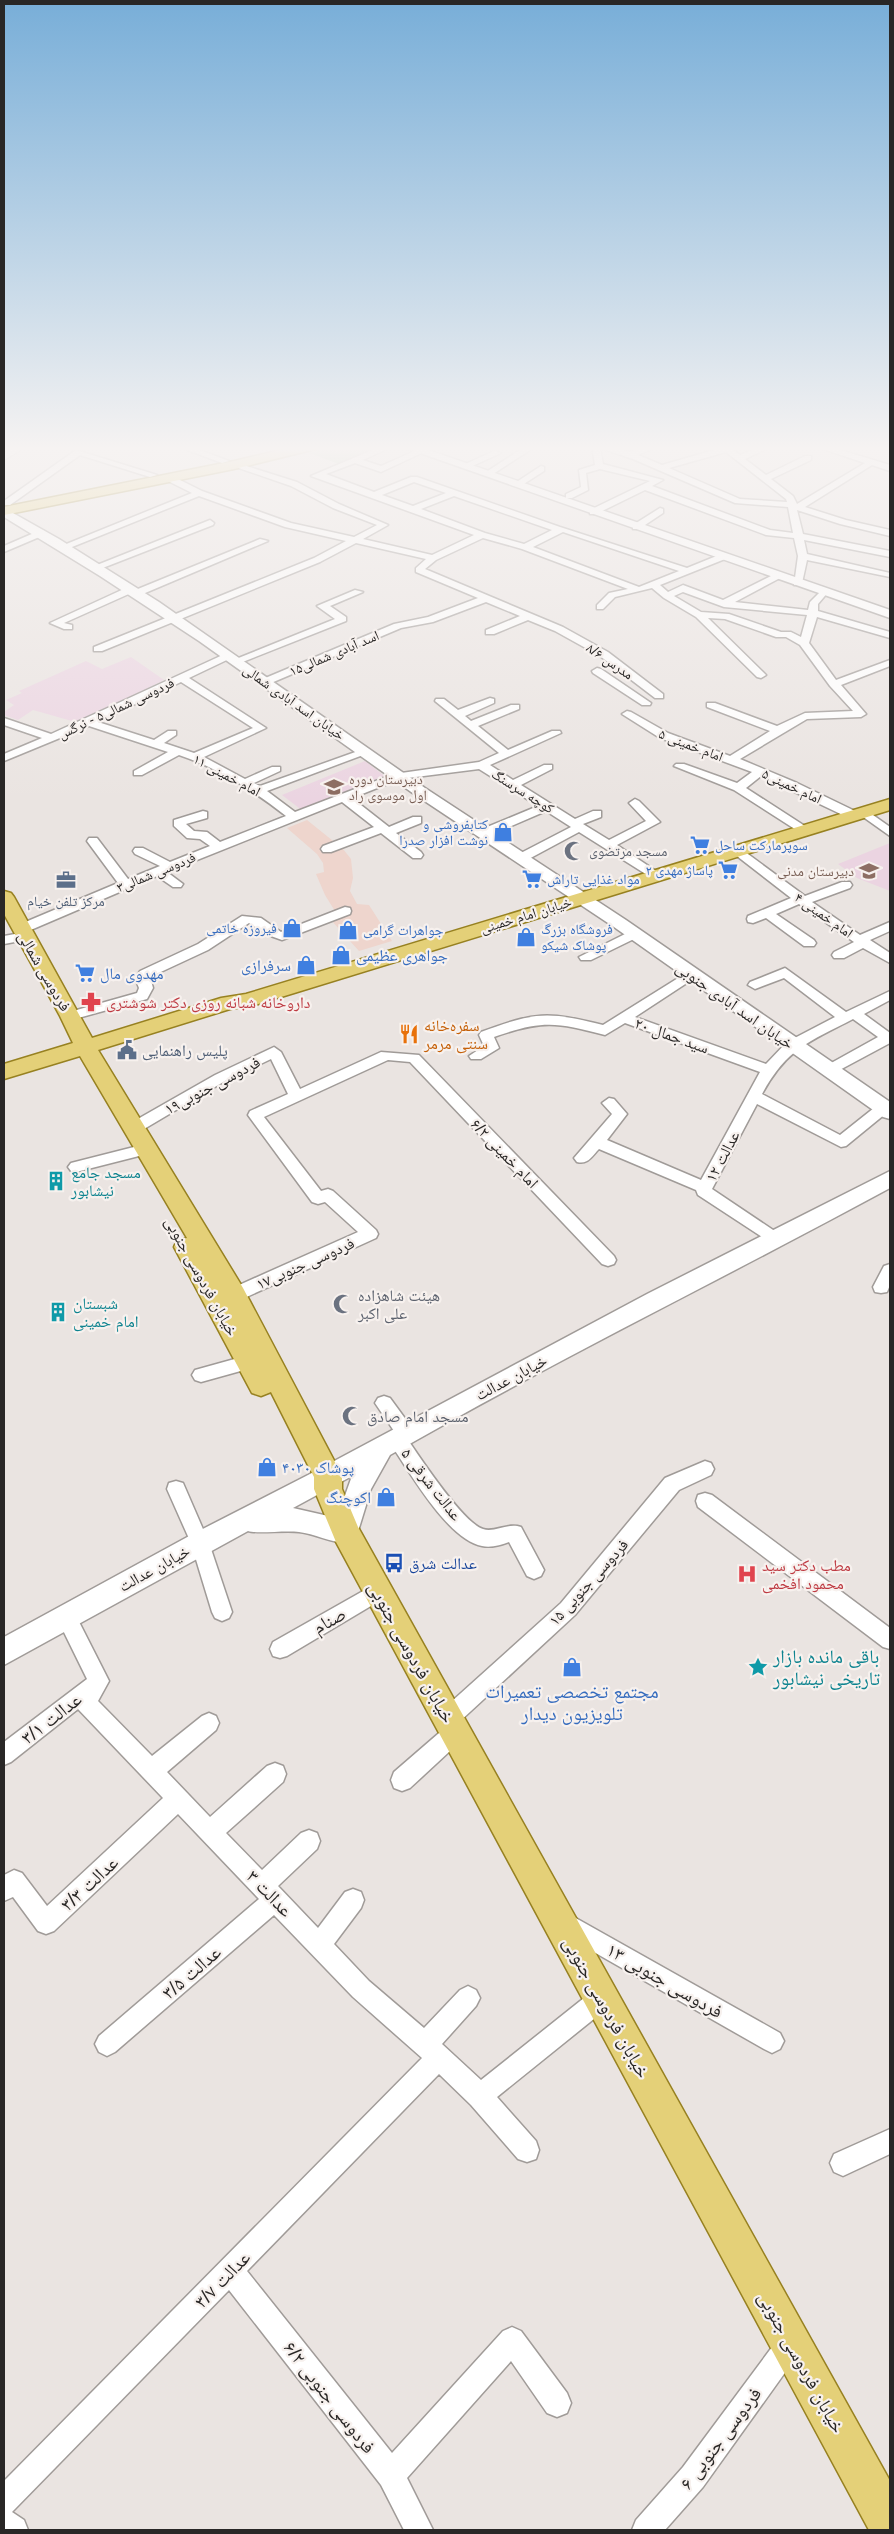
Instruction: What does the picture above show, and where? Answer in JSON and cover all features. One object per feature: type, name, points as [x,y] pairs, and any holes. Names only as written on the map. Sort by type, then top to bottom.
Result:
[{"type":"main road","name":"خیابان اسد آبادی شمالی","points":[[91,564],[174,618],[266,681],[398,776],[581,898]]},
{"type":"main road","points":[[743,564],[890,614]]},
{"type":"main road","name":"خیابان امام خمینی","points":[[4,1082],[83,1052],[228,1003],[248,1000],[890,804]]},
{"type":"main road","name":"فردوسی شمالی","points":[[4,897],[13,936],[71,1016],[83,1052]]},
{"type":"main road","name":"خیابان اسد آبادی جنوبی","points":[[581,898],[887,1110]]},
{"type":"main road","name":"فردوسی شمالی","points":[[4,916],[13,936],[61,1019],[83,1052]]},
{"type":"main road","name":"خیابان امام خمینی","points":[[4,1072],[83,1052]]},
{"type":"main road","name":"خیابان فردوسی جنوبی","points":[[83,1052],[134,1140],[249,1362],[324,1483]]},
{"type":"main road","name":"خیابان فردوسی جنوبی","points":[[134,1140],[234,1295],[346,1533],[890,2524]]},
{"type":"main road","name":"خیابان عدالت","points":[[4,1652],[200,1543],[324,1483],[395,1438],[655,1300],[776,1240],[890,1179]]},
{"type":"main road","points":[[238,1523],[266,1518],[294,1519],[321,1524],[346,1533],[359,1487],[395,1438]]},
{"type":"street","points":[[97,568],[106,564]]},
{"type":"street","points":[[68,627],[55,622],[203,564]]},
{"type":"street","points":[[98,649],[306,564]]},
{"type":"street","name":"مدرس ۸/۶","points":[[426,564],[420,570],[559,629],[604,654],[659,696]]},
{"type":"street","points":[[571,564],[639,590]]},
{"type":"street","points":[[668,564],[688,571]]},
{"type":"street","points":[[600,607],[612,595],[639,590],[704,564]]},
{"type":"street","points":[[797,583],[801,564]]},
{"type":"street","points":[[839,564],[887,575]]},
{"type":"street","points":[[724,604],[777,576]]},
{"type":"street","points":[[654,584],[667,596],[699,615],[761,675]]},
{"type":"street","points":[[667,596],[682,588],[724,604],[814,613],[890,635]]},
{"type":"street","name":"فردوسی شمالی۵ - نرگس","points":[[4,758],[53,738],[182,678],[232,658],[343,619],[322,606],[358,592]]},
{"type":"street","points":[[804,644],[814,613],[813,604],[824,592]]},
{"type":"street","name":"اسد آبادی شمالی۱۵","points":[[266,681],[398,626],[430,620],[487,598]]},
{"type":"street","points":[[699,615],[726,616],[780,635],[787,634],[804,644],[834,684],[861,714],[805,716],[778,730],[731,760]]},
{"type":"street","points":[[490,632],[528,616]]},
{"type":"street","points":[[834,684],[890,663]]},
{"type":"street","points":[[597,671],[646,703]]},
{"type":"street","points":[[182,678],[260,728],[195,757]]},
{"type":"street","points":[[440,701],[506,753]]},
{"type":"street","points":[[457,715],[490,701]]},
{"type":"street","points":[[711,705],[778,730]]},
{"type":"street","points":[[470,725],[514,707]]},
{"type":"street","name":"امام خمینی ۵","points":[[626,714],[674,742],[731,760]]},
{"type":"street","points":[[4,722],[53,738]]},
{"type":"street","name":"امام خمینی ۱۱","points":[[88,722],[195,757],[259,790],[294,817]]},
{"type":"street","points":[[481,765],[556,733]]},
{"type":"street","points":[[154,744],[172,734]]},
{"type":"street","points":[[138,773],[178,751]]},
{"type":"street","points":[[259,790],[364,752]]},
{"type":"street","name":"امام خمینی۵","points":[[731,760],[858,814],[890,832]]},
{"type":"street","name":"کوچه سرسنگ","points":[[294,817],[398,776],[481,765],[656,875]]},
{"type":"street","points":[[680,766],[738,788],[804,830]]},
{"type":"street","points":[[514,785],[548,767]]},
{"type":"street","points":[[245,783],[276,769]]},
{"type":"street","points":[[738,788],[760,771]]},
{"type":"street","points":[[344,798],[417,854]]},
{"type":"street","points":[[608,845],[654,822],[635,804]]},
{"type":"street","points":[[484,833],[547,806]]},
{"type":"street","points":[[521,858],[597,814]]},
{"type":"street","points":[[203,815],[178,823],[191,835],[203,835],[219,847]]},
{"type":"street","name":"فردوسی شمالی۳","points":[[13,936],[125,884],[294,817]]},
{"type":"street","points":[[326,849],[417,820]]},
{"type":"street","points":[[93,841],[125,884]]},
{"type":"street","name":"امام خمینی ۴","points":[[737,850],[802,900],[890,959]]},
{"type":"street","points":[[139,851],[163,869],[176,884]]},
{"type":"street","points":[[753,919],[846,885]]},
{"type":"street","points":[[71,1016],[142,996],[146,988],[142,978],[145,974],[204,947],[247,919],[254,919],[271,933],[282,936],[345,910]]},
{"type":"street","points":[[767,913],[809,943]]},
{"type":"street","points":[[839,954],[890,926]]},
{"type":"street","points":[[586,957],[633,934]]},
{"type":"street","points":[[755,985],[785,972],[849,1016],[888,1038],[829,1070]]},
{"type":"street","name":"سید جمال ۲۰","points":[[624,1018],[692,974]]},
{"type":"street","name":"عدالت ۱۲","points":[[776,1240],[703,1191],[768,1070],[792,1045],[890,995]]},
{"type":"street","points":[[476,1056],[492,1048],[486,1036],[518,1024],[540,1019],[565,1020],[605,1030],[624,1018]]},
{"type":"street","name":"سید جمال ۲۰","points":[[624,1018],[768,1070]]},
{"type":"street","name":"فردوسی جنوبی۱۹","points":[[134,1140],[220,1078],[274,1052],[296,1096]]},
{"type":"street","name":"امام خمینی ۶/۲","points":[[296,1096],[386,1055],[414,1058],[608,1260]]},
{"type":"street","name":"فردوسی جنوبی۱۷","points":[[234,1295],[370,1234],[328,1195],[318,1198],[255,1115],[296,1096]]},
{"type":"street","points":[[754,1096],[841,1142],[887,1110]]},
{"type":"street","points":[[582,1158],[598,1142],[620,1114],[609,1103]]},
{"type":"street","points":[[76,1167],[134,1140]]},
{"type":"street","points":[[598,1142],[705,1188]]},
{"type":"street","points":[[881,1287],[890,1270]]},
{"type":"street","points":[[201,1375],[249,1362]]},
{"type":"street","points":[[384,1403],[395,1438]]},
{"type":"street","name":"عدالت شرقی ۵","points":[[395,1438],[459,1520],[477,1536],[490,1537],[514,1533],[534,1570]]},
{"type":"street","name":"فردوسی جنوبی ۱۵","points":[[402,1780],[452,1725],[568,1609],[672,1484],[705,1469]]},
{"type":"street","points":[[176,1489],[200,1543],[222,1612]]},
{"type":"street","points":[[705,1501],[890,1640]]},
{"type":"street","name":"صنام","points":[[280,1649],[379,1591]]},
{"type":"street","points":[[66,1616],[99,1682]]},
{"type":"street","name":"عدالت ۳/۱","points":[[4,1755],[99,1682]]},
{"type":"street","name":"عدالت ۳","points":[[99,1682],[86,1703],[180,1798],[361,1989],[432,2050],[480,2096],[527,2150]]},
{"type":"street","points":[[152,1770],[209,1723]]},
{"type":"street","points":[[211,1831],[275,1774]]},
{"type":"street","name":"عدالت ۳/۳","points":[[4,1890],[14,1881],[46,1923],[180,1798]]},
{"type":"street","points":[[269,1892],[309,1841]]},
{"type":"street","name":"عدالت ۳/۵","points":[[107,2044],[269,1892]]},
{"type":"street","points":[[319,1945],[353,1900]]},
{"type":"street","name":"فردوسی جنوبی ۱۳","points":[[559,1919],[772,2041]]},
{"type":"street","name":"عدالت ۳/۷","points":[[4,2501],[230,2270],[432,2050],[468,1998]]},
{"type":"street","points":[[480,2096],[602,1998]]},
{"type":"street","points":[[843,2163],[890,2141]]},
{"type":"street","name":"فردوسی جنوبی ۶/۲","points":[[230,2270],[391,2475],[419,2530]]},
{"type":"street","points":[[391,2475],[512,2340],[557,2403]]},
{"type":"street","name":"فردوسی جنوبی ۶","points":[[646,2530],[693,2477],[791,2343]]},
{"type":"street","points":[[4,2523],[14,2530]]},
{"type":"shaded area","points":[[131,657],[164,680],[79,723],[33,710],[18,720],[4,715],[4,712],[14,705],[6,700],[22,693],[19,691],[86,661],[102,669]]},
{"type":"shaded area","name":"دبیرستان دوره اول موسوی راد","points":[[365,761],[387,778],[303,811],[282,795]]},
{"type":"shaded area","points":[[307,820],[343,849],[351,859],[353,878],[350,891],[357,904],[369,905],[392,941],[359,951],[331,920],[338,916],[325,895],[316,874],[324,872],[323,863],[317,854],[287,828]]},
{"type":"shaded area","name":"دبیرستان مدنی","points":[[890,843],[890,891],[857,878],[838,864]]},
{"type":"place","name":"دبیرستان دوره اول موسوی راد","points":[[334,787]]},
{"type":"place","name":"کتابفروشی و نوشت افزار صدرا","points":[[503,832]]},
{"type":"place","name":"سوپرمارکت ساحل","points":[[700,845]]},
{"type":"place","name":"مسجد مرتضوی","points":[[574,851]]},
{"type":"place","name":"پاساژ مهدی ۲","points":[[728,870]]},
{"type":"place","name":"دبیرستان مدنی","points":[[869,871]]},
{"type":"place","name":"مواد غذایی تاراش","points":[[532,879]]},
{"type":"place","name":"مرکز تلفن خیام","points":[[66,880]]},
{"type":"place","name":"فیروزه خاتمی","points":[[292,928]]},
{"type":"place","name":"جواهرات گرامی","points":[[348,930]]},
{"type":"place","name":"فروشگاه بزرگ پوشاک شیکو","points":[[526,937]]},
{"type":"place","name":"جواهری عظیمی","points":[[341,955]]},
{"type":"place","name":"سرفرازی","points":[[306,965]]},
{"type":"place","name":"مهدوی مال","points":[[85,973]]},
{"type":"place","name":"داروخانه شبانه روزی دکتر شوشتری","points":[[91,1002]]},
{"type":"place","name":"سفره‌خانه سنتی مرمر","points":[[409,1034]]},
{"type":"place","name":"پلیس راهنمایی","points":[[127,1050]]},
{"type":"place","name":"مسجد جامع نیشابور","points":[[56,1181]]},
{"type":"place","name":"هیئت شاهزاده علی اکبر","points":[[343,1304]]},
{"type":"place","name":"شبستان امام خمینی","points":[[58,1312]]},
{"type":"place","name":"مسجد امام صادق","points":[[352,1416]]},
{"type":"place","name":"پوشاک ۴۰۳۰","points":[[267,1467]]},
{"type":"place","name":"اکوچنگ","points":[[386,1497]]},
{"type":"place","name":"عدالت شرق","points":[[394,1563]]},
{"type":"place","name":"مطب دکتر سید محمود افخمی","points":[[747,1574]]},
{"type":"place","name":"مجتمع تخصصی تعمیرات تلویزیون دیدار","points":[[572,1667]]},
{"type":"place","name":"باقی مانده بازار تاریخی نیشابور","points":[[758,1667]]}]
